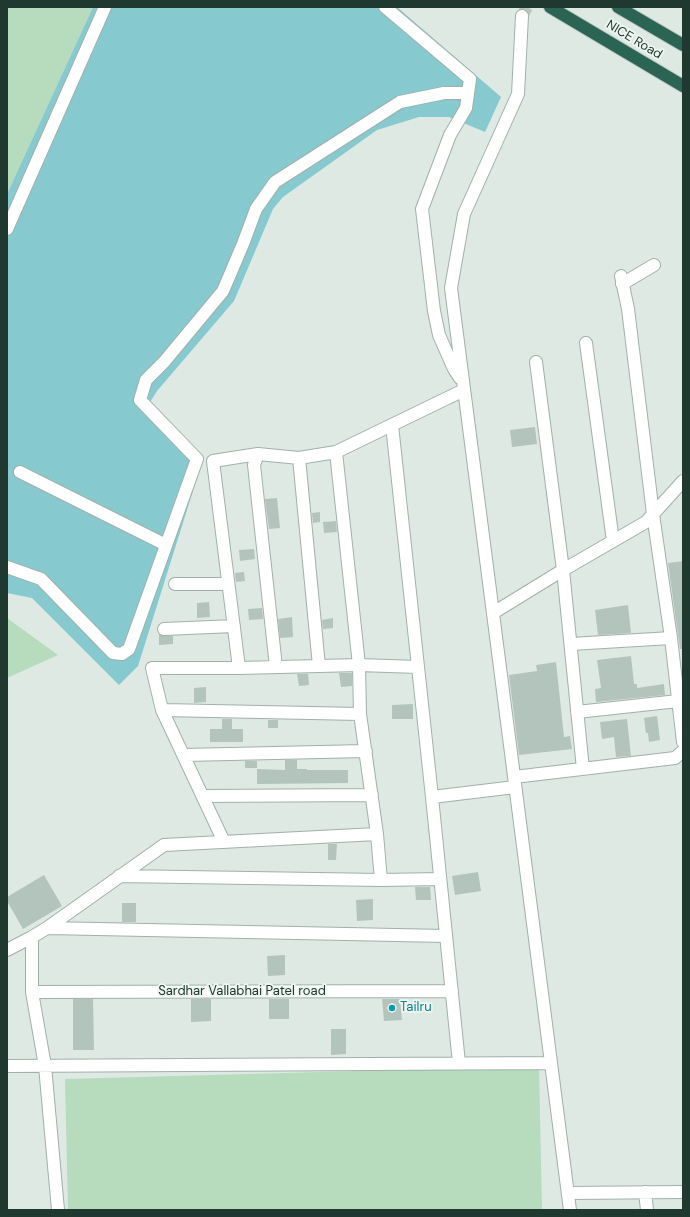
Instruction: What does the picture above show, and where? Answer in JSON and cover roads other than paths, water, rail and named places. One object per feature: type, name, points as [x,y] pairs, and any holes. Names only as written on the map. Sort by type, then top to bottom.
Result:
[{"type":"highway","name":"NICE Road","points":[[550,7],[683,86]]},
{"type":"highway","name":"NICE Road","points":[[618,7],[683,45]]},
{"type":"street","points":[[7,229],[105,7]]},
{"type":"street","points":[[385,7],[470,79],[466,108],[450,135],[422,209],[434,311],[439,335],[454,369],[464,386]]},
{"type":"street","points":[[522,16],[518,94],[464,214],[451,288],[570,1210]]},
{"type":"street","points":[[7,567],[41,579],[113,653],[122,654],[129,649],[197,460],[140,400],[146,380],[164,362],[223,291],[256,209],[275,182],[400,102],[444,93],[468,93]]},
{"type":"street","points":[[654,265],[621,280],[628,308],[653,514],[671,638],[679,673],[678,701],[683,742]]},
{"type":"street","points":[[586,343],[614,541]]},
{"type":"street","points":[[536,362],[563,570],[583,769]]},
{"type":"street","points":[[239,668],[213,461],[258,454],[299,458],[336,452],[392,425],[464,386]]},
{"type":"street","points":[[392,425],[459,1064]]},
{"type":"street","points":[[336,452],[359,665],[360,714],[377,834],[381,880]]},
{"type":"street","points":[[258,454],[254,465],[276,667]]},
{"type":"street","points":[[299,458],[318,666]]},
{"type":"street","points":[[20,472],[166,545]]},
{"type":"street","points":[[493,613],[646,522],[683,482]]},
{"type":"street","points":[[175,584],[228,584]]},
{"type":"street","points":[[164,629],[234,626]]},
{"type":"street","points":[[571,644],[671,638]]},
{"type":"street","points":[[224,842],[162,710],[152,668],[239,668],[359,665],[418,667]]},
{"type":"street","points":[[577,712],[678,701]]},
{"type":"street","points":[[162,710],[360,714]]},
{"type":"street","points":[[184,755],[366,751]]},
{"type":"street","points":[[432,797],[583,769],[675,758],[683,751]]},
{"type":"street","points":[[203,796],[372,795]]},
{"type":"street","points":[[7,950],[47,928],[164,844],[377,834]]},
{"type":"street","points":[[119,876],[381,880],[440,879]]},
{"type":"street","points":[[47,928],[446,936]]},
{"type":"street","points":[[32,937],[32,992],[45,1066],[58,1210]]},
{"type":"street","name":"Sardhar Vallabhai Patel road","points":[[32,992],[452,991]]},
{"type":"street","points":[[7,1066],[551,1063]]},
{"type":"street","points":[[645,1192],[647,1210]]},
{"type":"street","points":[[568,1193],[683,1192]]},
{"type":"water","points":[[93,7],[397,7],[501,97],[485,132],[449,117],[419,117],[377,130],[283,197],[273,209],[234,301],[157,391],[147,407],[203,459],[138,666],[119,685],[32,598],[7,593],[7,194]]},
{"type":"tunnel","points":[[522,16],[527,7]]},
{"type":"place","name":"Tailru","points":[[392,1008]]}]
